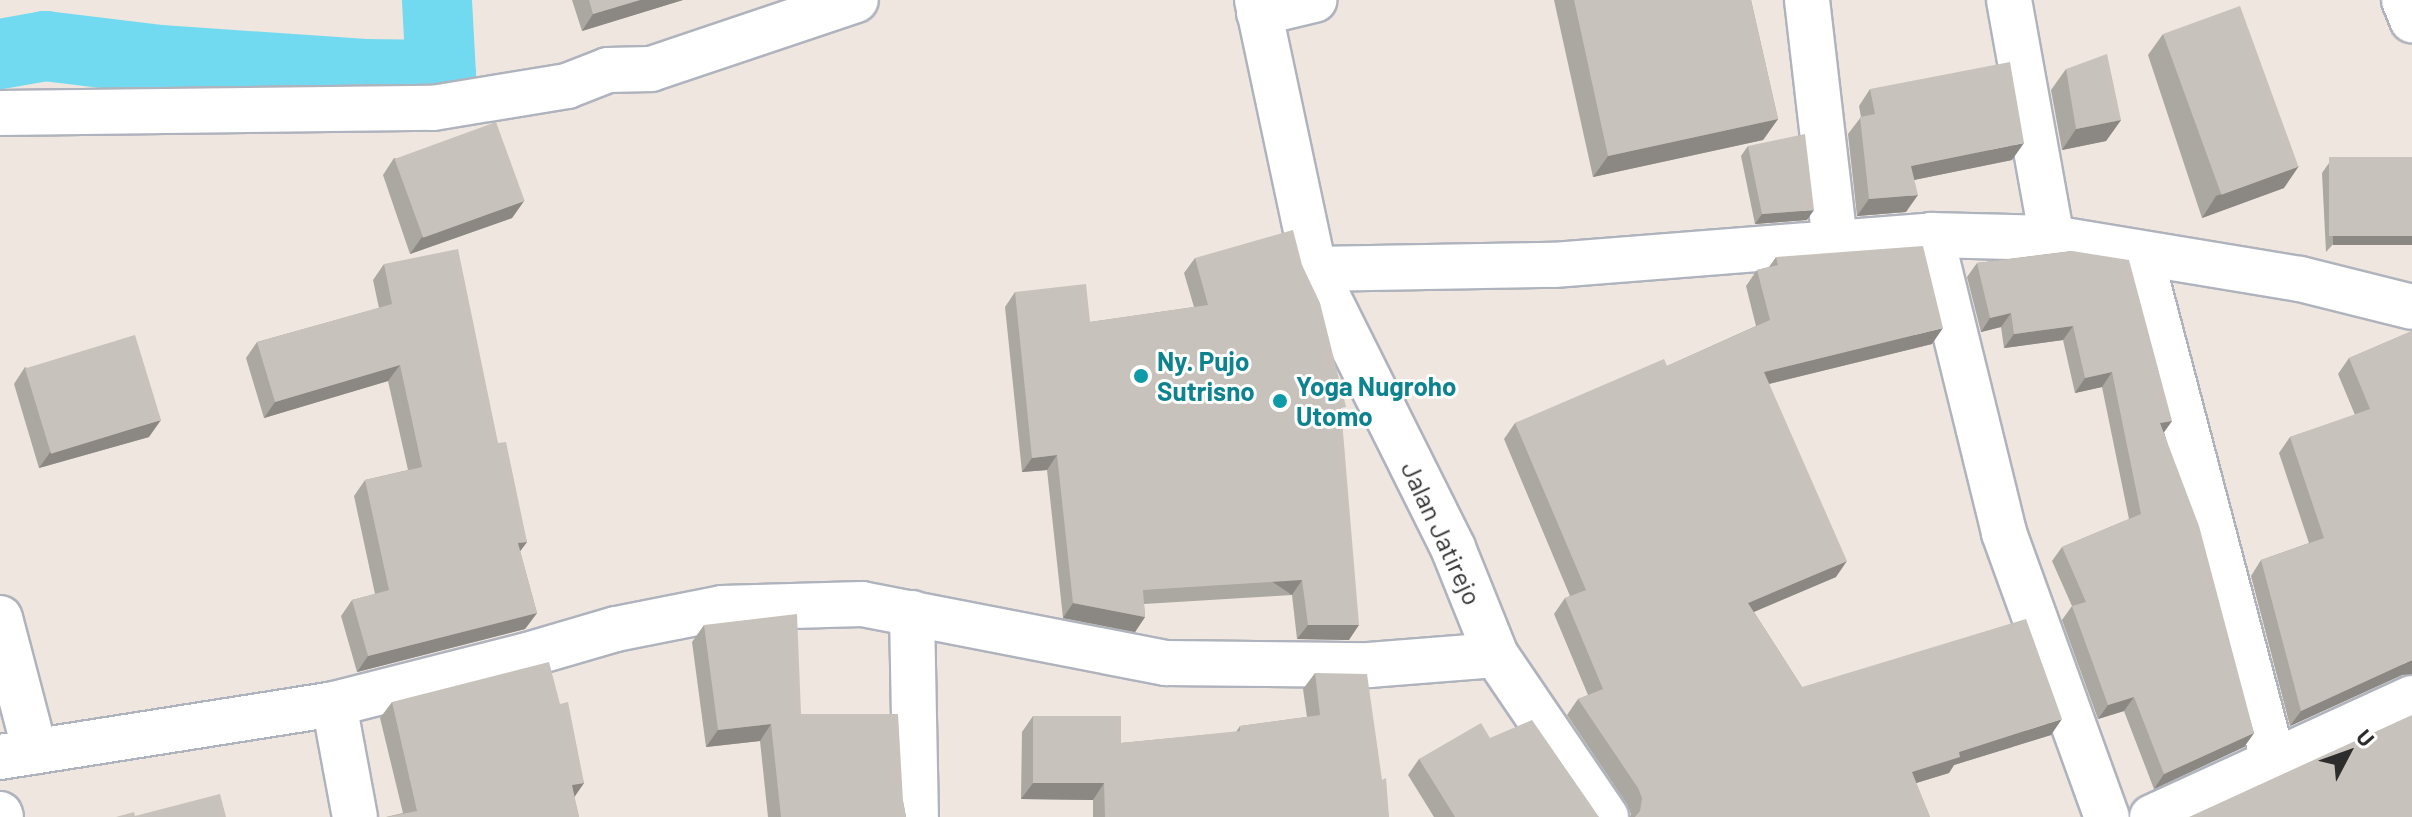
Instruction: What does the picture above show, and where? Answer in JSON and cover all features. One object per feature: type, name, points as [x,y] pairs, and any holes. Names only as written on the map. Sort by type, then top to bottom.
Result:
[{"type":"street","points":[[0,113],[433,108],[567,86],[608,70],[651,69],[856,0]]},
{"type":"street","points":[[1258,6],[1314,0]]},
{"type":"street","points":[[1807,0],[1835,242]]},
{"type":"street","points":[[2009,0],[2052,238]]},
{"type":"street","points":[[2404,0],[2412,20]]},
{"type":"street","name":"Jalan Jatirejo","points":[[1258,6],[1314,269],[1453,548],[1496,655],[1606,817]]},
{"type":"street","points":[[1931,235],[2004,533],[2107,817]]},
{"type":"street","points":[[1314,269],[1554,265],[1931,235],[2052,238],[2300,279],[2412,307]]},
{"type":"street","points":[[2140,254],[2273,759]]},
{"type":"street","points":[[0,618],[18,754],[334,704],[616,629],[722,608],[862,604],[1166,663],[1369,665],[1496,655]]},
{"type":"street","points":[[912,613],[916,817]]},
{"type":"street","points":[[2152,817],[2412,698]]},
{"type":"street","points":[[334,704],[355,817]]},
{"type":"building","points":[[589,0],[640,0],[593,14]]},
{"type":"building","points":[[1574,0],[1751,0],[1778,119],[1608,156]]},
{"type":"building","points":[[2240,6],[2298,167],[2221,195],[2163,34]]},
{"type":"building","points":[[2107,54],[2121,120],[2076,129],[2066,69]]},
{"type":"building","points":[[2010,62],[2024,143],[1911,166],[1918,195],[1869,199],[1860,117],[1875,114],[1870,89]]},
{"type":"building","points":[[496,122],[525,201],[423,238],[395,159]]},
{"type":"building","points":[[1805,134],[1814,210],[1762,214],[1748,146]]},
{"type":"building","points":[[2329,157],[2412,157],[2412,236],[2329,236]]},
{"type":"building","points":[[1293,230],[1302,265],[1320,303],[1346,407],[1341,408],[1359,625],[1308,625],[1302,580],[1143,590],[1145,617],[1073,603],[1057,455],[1032,458],[1015,292],[1086,284],[1090,322],[1208,305],[1195,258]]},
{"type":"building","points":[[1923,246],[1943,328],[1764,372],[1847,561],[1748,603],[1802,687],[2026,619],[2062,719],[1959,752],[1960,757],[1912,772],[1930,817],[1635,817],[1640,811],[1642,798],[1638,788],[1578,699],[1603,689],[1565,598],[1586,590],[1515,423],[1664,359],[1667,366],[1770,320],[1757,270],[1778,265],[1776,257]]},
{"type":"building","points":[[458,249],[498,443],[506,442],[527,542],[518,543],[537,613],[368,656],[352,600],[389,590],[365,480],[422,467],[400,365],[275,402],[257,342],[392,304],[384,264]]},
{"type":"building","points":[[2072,251],[2129,260],[2172,421],[2160,423],[2199,526],[2254,733],[2164,774],[2134,697],[2108,705],[2072,606],[2086,602],[2062,547],[2141,514],[2112,372],[2085,378],[2073,326],[2014,334],[2011,313],[1990,318],[1977,263]]},
{"type":"building","points":[[2412,331],[2412,660],[2301,711],[2261,560],[2324,538],[2290,437],[2370,409],[2349,358]]},
{"type":"building","points":[[135,335],[161,420],[51,454],[25,369]]},
{"type":"building","points":[[797,614],[801,714],[898,714],[906,817],[781,817],[771,724],[718,730],[704,625]]},
{"type":"building","points":[[549,662],[560,704],[568,702],[584,783],[572,785],[579,817],[387,817],[417,811],[392,702]]},
{"type":"building","points":[[1315,673],[1367,674],[1382,780],[1386,778],[1389,817],[1105,817],[1104,783],[1033,783],[1033,716],[1121,716],[1121,743],[1240,731],[1240,726],[1320,715]]},
{"type":"building","points":[[2412,715],[2412,817],[2189,817]]},
{"type":"building","points":[[1532,720],[1599,817],[1455,817],[1419,759],[1481,723],[1490,738]]},
{"type":"building","points":[[220,794],[226,817],[116,817],[134,812],[135,816]]},
{"type":"waterway","points":[[0,54],[45,46],[160,60],[365,74],[441,75],[437,0]]},
{"type":"place","name":"Ny. Pujo Sutrisno","points":[[1141,376]]},
{"type":"place","name":"Yoga Nugroho Utomo","points":[[1280,401]]}]
